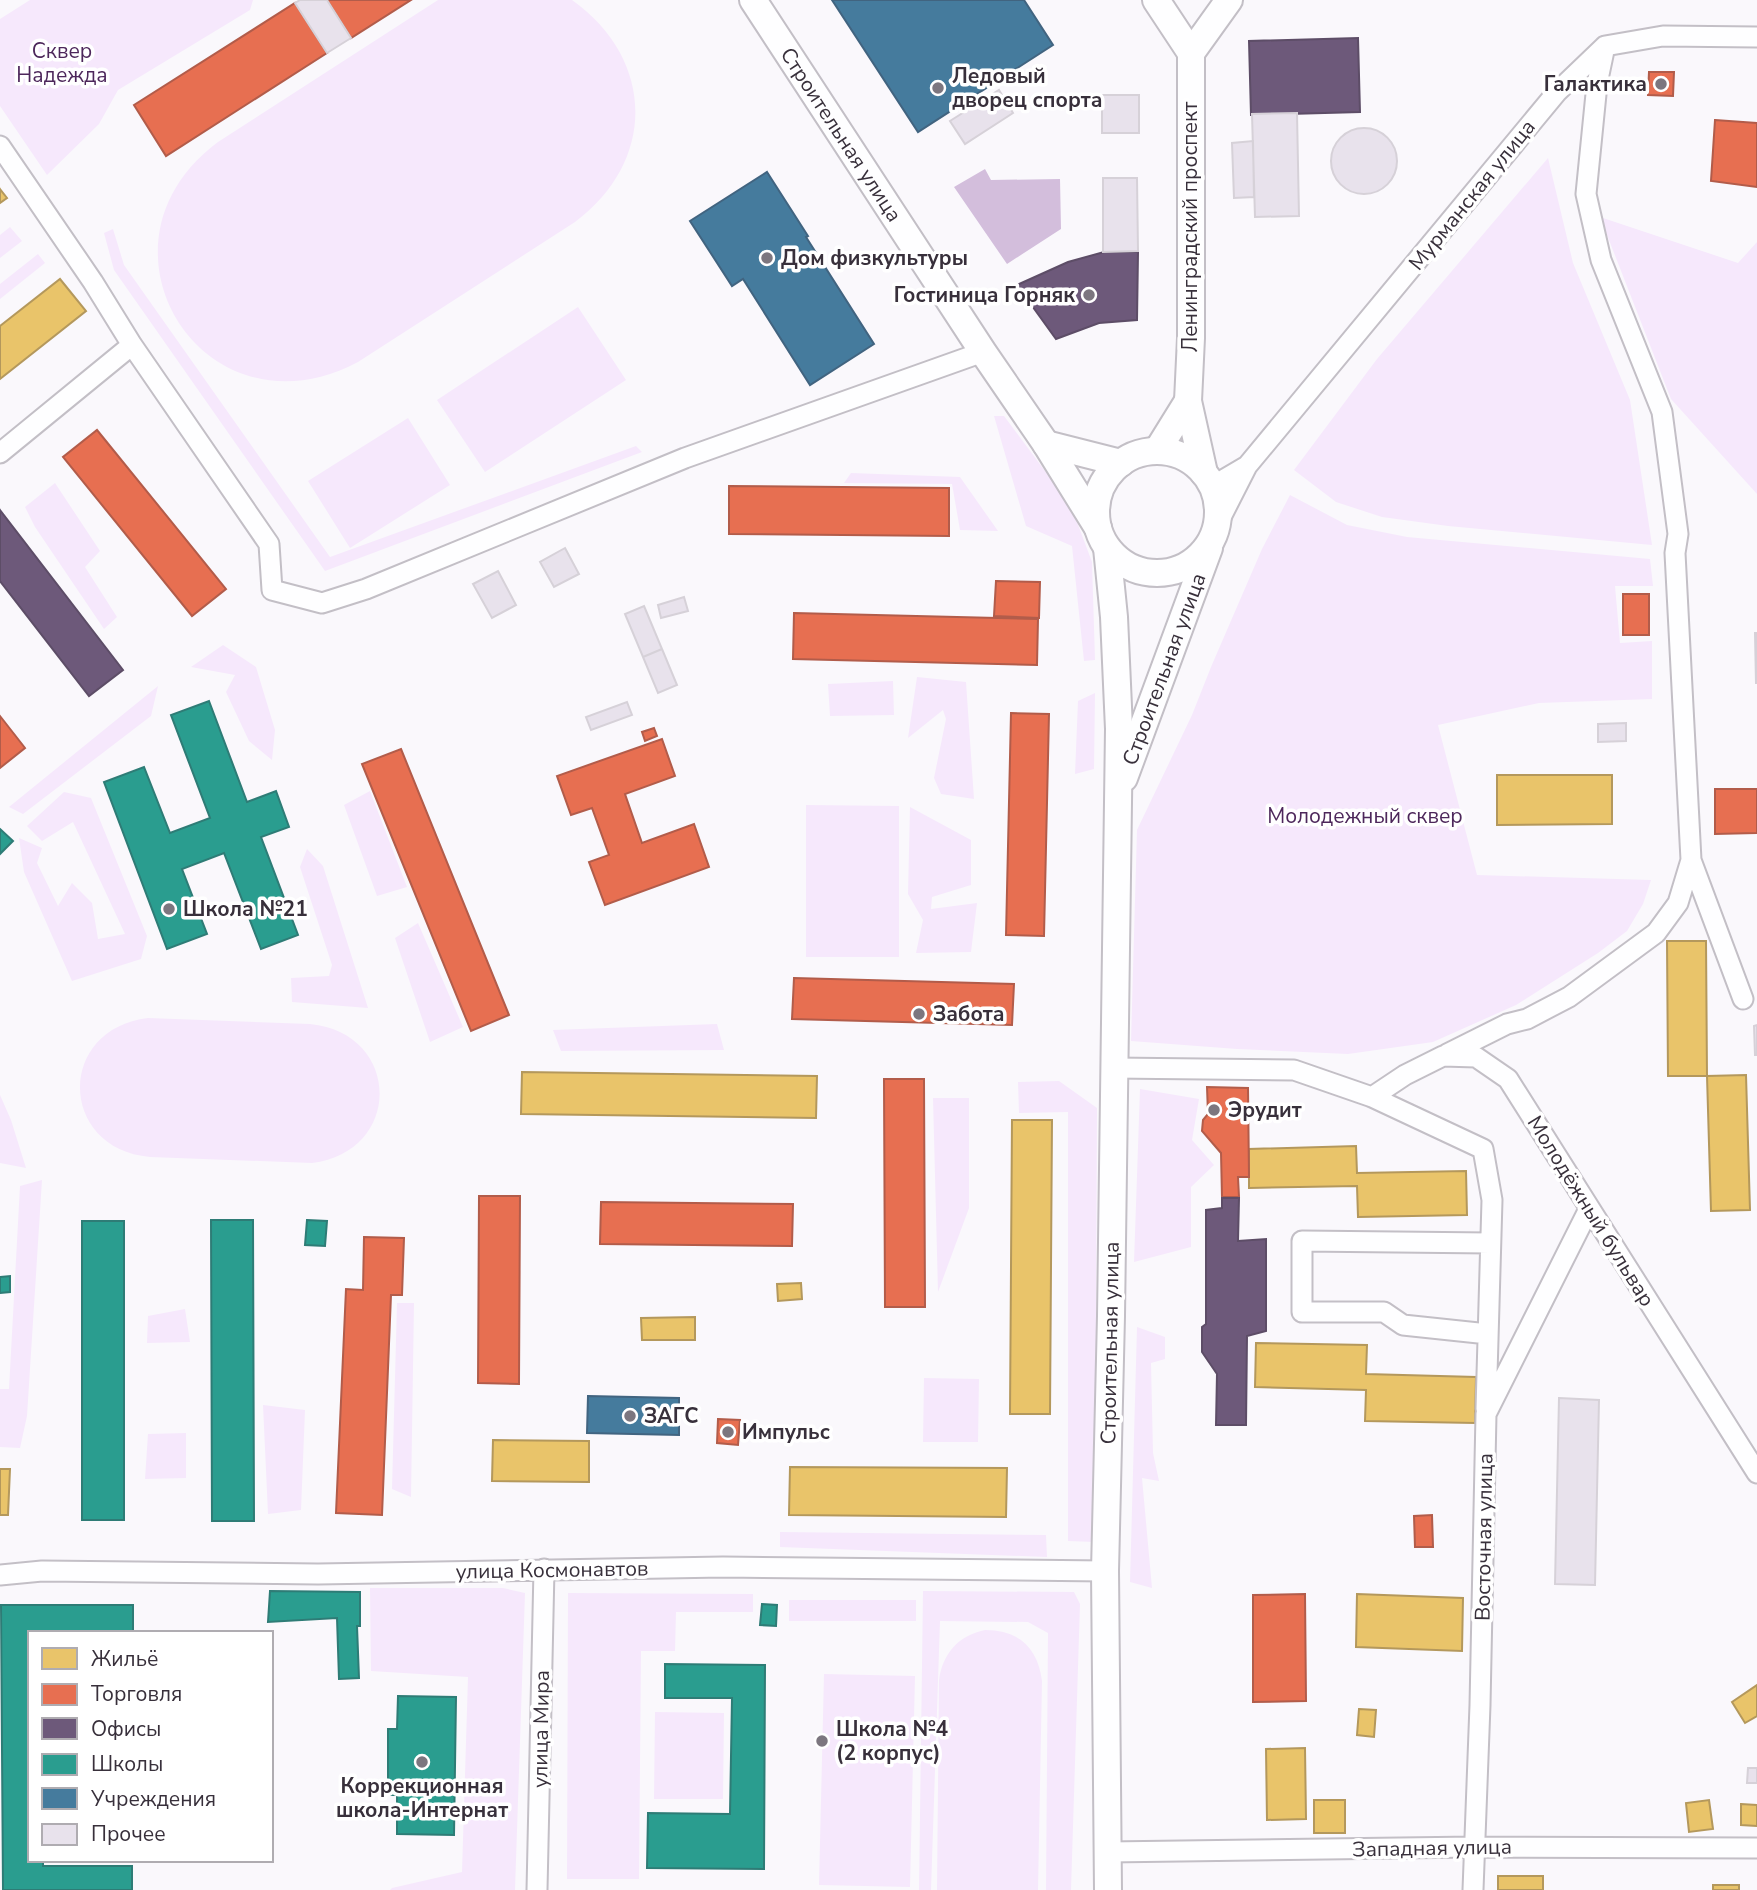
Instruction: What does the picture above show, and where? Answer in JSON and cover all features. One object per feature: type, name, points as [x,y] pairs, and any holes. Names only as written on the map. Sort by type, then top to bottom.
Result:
[{"type":"street","name":"Строительная улица","points":[[753,0],[1046,444],[1102,538],[1114,617],[1119,729],[1105,1571],[1108,1890]]},
{"type":"street","points":[[1156,0],[1191,53],[1229,0]]},
{"type":"street","points":[[1743,999],[1692,860],[1675,553],[1678,534],[1662,412],[1601,260],[1586,194],[1597,83],[1605,46],[1663,36],[1757,37]]},
{"type":"street","name":"Мурманская улица","points":[[1247,466],[1557,92],[1605,46]]},
{"type":"street","name":"Ленинградский проспект","points":[[1191,53],[1191,338],[1188,401],[1208,479]]},
{"type":"street","points":[[0,146],[93,282],[132,345],[270,544],[272,590],[322,603],[366,589],[685,458],[983,352]]},
{"type":"street","points":[[0,453],[132,345]]},
{"type":"street","name":"Ленинградский проспект","points":[[1157,451],[1188,401]]},
{"type":"street","points":[[1046,444],[1121,463]]},
{"type":"street","points":[[1214,534],[1219,507],[1208,479],[1181,455],[1157,451],[1136,455],[1121,463],[1107,478],[1099,495],[1096,516],[1102,538],[1124,563],[1143,572],[1158,573],[1185,567],[1202,554],[1214,534],[1247,466]]},
{"type":"street","points":[[1208,479],[1247,466]]},
{"type":"street","name":"Строительная улица","points":[[1118,796],[1214,534]]},
{"type":"street","points":[[1372,1097],[1405,1075],[1507,1024],[1527,1019],[1569,997],[1656,933],[1678,902],[1692,860]]},
{"type":"street","name":"Молодёжный бульвар","points":[[1443,1056],[1476,1057],[1508,1079],[1757,1473]]},
{"type":"street","points":[[1113,1068],[1294,1070],[1372,1097],[1483,1149],[1492,1200],[1486,1414]]},
{"type":"street","name":"Восточная улица","points":[[1474,1890],[1486,1414],[1589,1209]]},
{"type":"street","points":[[1488,1334],[1403,1325],[1384,1312],[1302,1312],[1302,1241],[1490,1243]]},
{"type":"street","name":"улица Космонавтов","points":[[0,1575],[43,1571],[318,1574],[723,1567],[1105,1571]]},
{"type":"street","name":"улица Мира","points":[[537,1890],[544,1569]]},
{"type":"street","name":"Западная улица","points":[[1108,1852],[1474,1847],[1757,1848]]},
{"type":"green space","name":"Сквер Надежда","points":[[30,0],[253,0],[250,10],[118,90],[99,124],[47,175],[0,106],[0,19]]},
{"type":"green space","points":[[438,0],[572,0],[599,24],[619,51],[631,80],[635,110],[632,141],[621,170],[602,197],[575,222],[358,362],[302,380],[252,377],[209,356],[178,321],[161,278],[160,231],[178,184],[218,142]]},
{"type":"green space","points":[[1548,158],[1573,263],[1630,400],[1652,545],[1448,526],[1382,517],[1336,502],[1294,470],[1377,359]]},
{"type":"green space","points":[[1600,217],[1738,263],[1757,242],[1757,494],[1671,399]]},
{"type":"green space","points":[[10,227],[22,241],[0,258],[0,235]]},
{"type":"green space","points":[[113,229],[124,265],[330,557],[636,446],[642,452],[325,571],[114,270],[104,233]]},
{"type":"green space","points":[[38,254],[45,263],[0,299],[0,284]]},
{"type":"green space","points":[[578,307],[626,380],[485,472],[437,400]]},
{"type":"green space","points":[[994,416],[1004,416],[1071,506],[1092,562],[1095,660],[1084,661],[1072,546],[1026,526]]},
{"type":"green space","points":[[408,418],[450,485],[350,548],[308,481]]},
{"type":"green space","points":[[851,473],[960,477],[998,531],[960,530],[952,484],[844,483]]},
{"type":"green space","points":[[55,483],[100,551],[85,567],[117,617],[104,629],[35,527],[25,507]]},
{"type":"green space","name":"Молодежный сквер","points":[[1290,495],[1347,525],[1407,537],[1650,559],[1653,586],[1615,586],[1620,643],[1652,641],[1652,699],[1539,703],[1438,725],[1477,875],[1651,880],[1643,904],[1627,931],[1598,953],[1516,1005],[1433,1042],[1348,1054],[1131,1041],[1137,830],[1192,715],[1262,549]]},
{"type":"green space","points":[[223,645],[256,667],[275,730],[272,760],[249,741],[226,692],[235,675],[191,667]]},
{"type":"green space","points":[[917,677],[966,682],[974,799],[941,794],[934,778],[946,719],[943,710],[908,738]]},
{"type":"green space","points":[[893,681],[894,715],[830,716],[828,684]]},
{"type":"green space","points":[[158,686],[151,716],[23,814],[9,807]]},
{"type":"green space","points":[[1095,693],[1094,769],[1075,774],[1078,701]]},
{"type":"green space","points":[[370,791],[407,887],[377,896],[344,805]]},
{"type":"green space","points":[[64,792],[91,798],[147,936],[141,959],[72,981],[24,872],[19,838],[42,848],[37,863],[58,906],[72,883],[92,903],[98,939],[125,934],[73,822],[42,841],[27,826]]},
{"type":"green space","points":[[806,805],[899,806],[899,957],[806,957]]},
{"type":"green space","points":[[910,807],[971,840],[971,885],[932,897],[931,909],[977,903],[971,952],[916,953],[923,920],[908,894]]},
{"type":"green space","points":[[307,849],[323,866],[368,1008],[292,1002],[291,978],[329,976],[332,965],[300,867]]},
{"type":"green space","points":[[418,923],[463,1027],[430,1042],[395,938]]},
{"type":"green space","points":[[148,1018],[310,1024],[340,1032],[362,1048],[375,1069],[380,1093],[376,1117],[363,1138],[342,1154],[312,1163],[150,1157],[120,1149],[98,1133],[85,1112],[80,1089],[84,1065],[97,1043],[118,1027]]},
{"type":"green space","points":[[717,1024],[724,1050],[561,1051],[553,1030]]},
{"type":"green space","points":[[1059,1081],[1097,1108],[1095,1542],[1068,1541],[1068,1112],[1019,1113],[1018,1082]]},
{"type":"green space","points":[[1140,1089],[1199,1099],[1192,1140],[1214,1165],[1191,1187],[1191,1247],[1134,1262]]},
{"type":"green space","points":[[0,1095],[11,1120],[26,1168],[0,1163]]},
{"type":"green space","points":[[933,1098],[969,1098],[969,1208],[938,1292]]},
{"type":"green space","points":[[42,1180],[27,1416],[20,1448],[0,1447],[0,1389],[9,1389],[20,1186]]},
{"type":"green space","points":[[397,1303],[414,1303],[411,1497],[392,1489]]},
{"type":"green space","points":[[185,1309],[190,1342],[147,1343],[148,1316]]},
{"type":"green space","points":[[1137,1327],[1165,1337],[1165,1359],[1151,1363],[1153,1453],[1159,1481],[1142,1478],[1152,1588],[1130,1582]]},
{"type":"green space","points":[[924,1378],[979,1379],[978,1442],[923,1442]]},
{"type":"green space","points":[[263,1405],[305,1410],[301,1510],[268,1514]]},
{"type":"green space","points":[[186,1433],[186,1478],[145,1479],[148,1434]]},
{"type":"green space","points":[[780,1532],[1046,1535],[1047,1557],[780,1547]]},
{"type":"green space","points":[[370,1588],[503,1588],[525,1593],[515,1890],[390,1890],[462,1872],[468,1677],[371,1671]]},
{"type":"green space","points":[[923,1591],[1074,1592],[1080,1604],[1071,1890],[1046,1890],[1048,1633],[1028,1622],[940,1621],[931,1890],[919,1890]]},
{"type":"green space","points":[[568,1593],[753,1594],[753,1612],[676,1612],[675,1651],[641,1651],[639,1879],[567,1879]]},
{"type":"green space","points":[[789,1600],[916,1600],[916,1621],[789,1621]]},
{"type":"green space","points":[[985,1630],[1017,1637],[1031,1650],[1040,1669],[1042,1681],[1038,1890],[937,1890],[939,1680],[944,1662],[953,1647],[967,1637]]},
{"type":"green space","points":[[824,1674],[915,1676],[910,1887],[819,1885]]},
{"type":"green space","points":[[655,1712],[724,1713],[723,1799],[654,1799]]},
{"type":"shaded area","points":[[985,169],[991,180],[1060,179],[1061,229],[1007,264],[954,187]]},
{"type":"building: Жильё","points":[[0,189],[7,198],[0,203]]},
{"type":"building: Жильё","points":[[60,279],[86,311],[0,379],[0,326]]},
{"type":"building: Жильё","points":[[1497,775],[1612,775],[1612,824],[1497,825]]},
{"type":"building: Жильё","points":[[1667,941],[1706,941],[1707,1076],[1668,1076]]},
{"type":"building: Жильё","points":[[522,1072],[817,1076],[816,1118],[521,1114]]},
{"type":"building: Жильё","points":[[1746,1075],[1750,1210],[1711,1211],[1707,1076]]},
{"type":"building: Жильё","points":[[1012,1120],[1052,1120],[1050,1414],[1010,1414]]},
{"type":"building: Жильё","points":[[1356,1146],[1357,1173],[1466,1171],[1467,1215],[1358,1217],[1357,1186],[1249,1188],[1249,1149]]},
{"type":"building: Жильё","points":[[801,1283],[802,1299],[778,1301],[777,1284]]},
{"type":"building: Жильё","points":[[695,1317],[695,1340],[642,1340],[641,1318]]},
{"type":"building: Жильё","points":[[1256,1343],[1367,1345],[1366,1374],[1476,1377],[1475,1423],[1365,1421],[1366,1390],[1255,1387]]},
{"type":"building: Жильё","points":[[493,1440],[589,1441],[589,1482],[492,1481]]},
{"type":"building: Жильё","points":[[790,1467],[1007,1468],[1006,1517],[789,1515]]},
{"type":"building: Жильё","points":[[0,1469],[10,1469],[8,1515],[0,1515]]},
{"type":"building: Жильё","points":[[1357,1594],[1463,1598],[1462,1651],[1356,1647]]},
{"type":"building: Жильё","points":[[1757,1685],[1757,1716],[1745,1723],[1732,1702]]},
{"type":"building: Жильё","points":[[1359,1709],[1376,1710],[1374,1737],[1357,1735]]},
{"type":"building: Жильё","points":[[1305,1748],[1306,1819],[1267,1820],[1266,1749]]},
{"type":"building: Жильё","points":[[1314,1800],[1345,1800],[1345,1833],[1314,1833]]},
{"type":"building: Жильё","points":[[1709,1800],[1713,1829],[1689,1832],[1686,1803]]},
{"type":"building: Жильё","points":[[1741,1804],[1757,1805],[1757,1826],[1741,1825]]},
{"type":"building: Жильё","points":[[1498,1876],[1543,1876],[1543,1890],[1498,1890]]},
{"type":"building: Жильё","points":[[1713,1885],[1739,1885],[1739,1890],[1713,1890]]},
{"type":"building: Торговля","points":[[327,0],[411,0],[351,38]]},
{"type":"building: Торговля","points":[[295,3],[327,53],[166,156],[134,105]]},
{"type":"building: Торговля","name":"Галактика","points":[[1649,72],[1674,72],[1673,96],[1648,95]]},
{"type":"building: Торговля","points":[[1715,120],[1757,123],[1757,187],[1711,181]]},
{"type":"building: Торговля","points":[[97,430],[226,589],[192,616],[63,457]]},
{"type":"building: Торговля","points":[[729,486],[949,488],[949,536],[729,534]]},
{"type":"building: Торговля","points":[[996,581],[1040,582],[1039,618],[994,616]]},
{"type":"building: Торговля","points":[[1623,594],[1649,594],[1649,635],[1623,635]]},
{"type":"building: Торговля","points":[[794,613],[1038,619],[1037,665],[793,659]]},
{"type":"building: Торговля","points":[[1011,713],[1049,714],[1044,936],[1006,935]]},
{"type":"building: Торговля","points":[[0,716],[25,748],[0,768]]},
{"type":"building: Торговля","points":[[654,728],[657,736],[645,741],[642,732]]},
{"type":"building: Торговля","points":[[662,739],[675,776],[625,794],[642,843],[694,824],[709,867],[605,905],[589,862],[609,855],[592,808],[571,815],[557,776]]},
{"type":"building: Торговля","points":[[401,749],[509,1015],[471,1031],[362,764]]},
{"type":"building: Торговля","points":[[1715,789],[1757,789],[1757,833],[1715,834]]},
{"type":"building: Торговля","points":[[794,978],[1014,984],[1012,1025],[792,1019]]},
{"type":"building: Торговля","points":[[884,1079],[924,1079],[925,1307],[885,1307]]},
{"type":"building: Торговля","points":[[1207,1087],[1248,1088],[1249,1177],[1238,1177],[1239,1197],[1222,1197],[1221,1153],[1202,1131],[1203,1120],[1208,1114]]},
{"type":"building: Торговля","points":[[479,1196],[520,1196],[519,1384],[478,1383]]},
{"type":"building: Торговля","points":[[601,1202],[793,1204],[792,1246],[600,1244]]},
{"type":"building: Торговля","points":[[364,1237],[404,1238],[402,1295],[391,1295],[382,1515],[336,1513],[346,1289],[363,1290]]},
{"type":"building: Торговля","name":"Импульс","points":[[718,1419],[740,1420],[738,1445],[717,1443]]},
{"type":"building: Торговля","points":[[1432,1515],[1433,1547],[1415,1547],[1414,1516]]},
{"type":"building: Торговля","points":[[1305,1594],[1306,1701],[1253,1702],[1253,1595]]},
{"type":"building: Офисы","points":[[1358,38],[1360,112],[1251,115],[1249,41]]},
{"type":"building: Офисы","points":[[1104,252],[1138,252],[1137,320],[1099,323],[1056,339],[1017,285],[1068,262]]},
{"type":"building: Офисы","points":[[0,510],[123,670],[89,696],[0,581]]},
{"type":"building: Офисы","points":[[1222,1198],[1239,1198],[1238,1241],[1266,1239],[1266,1331],[1247,1336],[1246,1425],[1216,1425],[1217,1374],[1202,1352],[1202,1327],[1206,1324],[1206,1210],[1222,1208]]},
{"type":"building: Школы","points":[[209,701],[247,802],[276,791],[289,827],[261,837],[298,935],[261,949],[224,853],[182,869],[207,934],[167,949],[104,782],[144,767],[170,833],[210,818],[171,715]]},
{"type":"building: Школы","points":[[0,829],[13,841],[0,854]]},
{"type":"building: Школы","points":[[211,1220],[253,1220],[254,1521],[212,1521]]},
{"type":"building: Школы","points":[[307,1220],[327,1221],[325,1246],[305,1245]]},
{"type":"building: Школы","points":[[82,1221],[124,1221],[124,1520],[82,1520]]},
{"type":"building: Школы","points":[[10,1276],[10,1292],[0,1293],[0,1277]]},
{"type":"building: Школы","points":[[270,1591],[360,1592],[360,1626],[357,1626],[359,1678],[339,1679],[337,1618],[268,1622]]},
{"type":"building: Школы","points":[[762,1604],[777,1605],[776,1626],[760,1625]]},
{"type":"building: Школы","points":[[1,1605],[133,1605],[133,1631],[28,1631],[28,1862],[43,1862],[43,1866],[132,1866],[132,1890],[3,1890]]},
{"type":"building: Школы","points":[[665,1664],[765,1665],[764,1869],[647,1868],[648,1813],[730,1814],[732,1698],[665,1698]]},
{"type":"building: Школы","name":"Коррекционная школа-Интернат","points":[[398,1696],[456,1697],[454,1835],[397,1834],[397,1795],[388,1795],[388,1729],[397,1729]]},
{"type":"building: Учреждения","name":"Ледовый дворец спорта","points":[[832,0],[1024,0],[1053,45],[918,132]]},
{"type":"building: Учреждения","name":"Дом физкультуры","points":[[767,172],[874,344],[810,385],[743,279],[732,286],[690,221]]},
{"type":"building: Учреждения","points":[[588,1396],[679,1398],[679,1435],[587,1433]]},
{"type":"building: Прочее","points":[[300,0],[327,0],[351,38],[327,53],[295,3]]},
{"type":"building: Прочее","points":[[999,90],[1013,113],[965,144],[950,121]]},
{"type":"building: Прочее","points":[[1102,95],[1139,95],[1139,133],[1102,133]]},
{"type":"building: Прочее","points":[[1297,113],[1299,216],[1255,217],[1252,114]]},
{"type":"building: Прочее","points":[[1364,128],[1377,131],[1387,138],[1394,148],[1397,161],[1394,174],[1387,184],[1377,191],[1364,194],[1351,191],[1341,184],[1334,174],[1331,161],[1334,148],[1341,138],[1351,131]]},
{"type":"building: Прочее","points":[[1253,141],[1254,197],[1234,198],[1232,143]]},
{"type":"building: Прочее","points":[[1103,178],[1137,178],[1138,251],[1103,252]]},
{"type":"building: Прочее","points":[[565,548],[579,574],[554,587],[540,562]]},
{"type":"building: Прочее","points":[[498,571],[516,605],[492,618],[473,584]]},
{"type":"building: Прочее","points":[[684,597],[688,611],[661,618],[658,605]]},
{"type":"building: Прочее","points":[[644,606],[662,649],[643,657],[625,614]]},
{"type":"building: Прочее","points":[[1757,633],[1757,683],[1756,683]]},
{"type":"building: Прочее","points":[[662,649],[677,685],[658,693],[643,657]]},
{"type":"building: Прочее","points":[[627,702],[632,715],[591,730],[586,717]]},
{"type":"building: Прочее","points":[[1626,723],[1626,741],[1598,742],[1598,724]]},
{"type":"building: Прочее","points":[[1757,1025],[1757,1055],[1755,1055],[1754,1026]]},
{"type":"building: Прочее","points":[[1559,1398],[1599,1400],[1595,1585],[1555,1584]]},
{"type":"building: Прочее","points":[[1748,1768],[1757,1768],[1757,1783],[1747,1783]]},
{"type":"place","name":"Галактика","points":[[1661,84]]},
{"type":"place","name":"Ледовый дворец спорта","points":[[938,88]]},
{"type":"place","name":"Дом физкультуры","points":[[767,258]]},
{"type":"place","name":"Гостиница Горняк","points":[[1089,295]]},
{"type":"place","name":"Школа №21","points":[[169,909]]},
{"type":"place","name":"Забота","points":[[919,1014]]},
{"type":"place","name":"Эрудит","points":[[1214,1110]]},
{"type":"place","name":"ЗАГС","points":[[630,1416]]},
{"type":"place","name":"Импульс","points":[[728,1432]]},
{"type":"place","name":"Школа №4 (2 корпус)","points":[[822,1741]]},
{"type":"place","name":"Коррекционная школа-Интернат","points":[[422,1762]]}]
